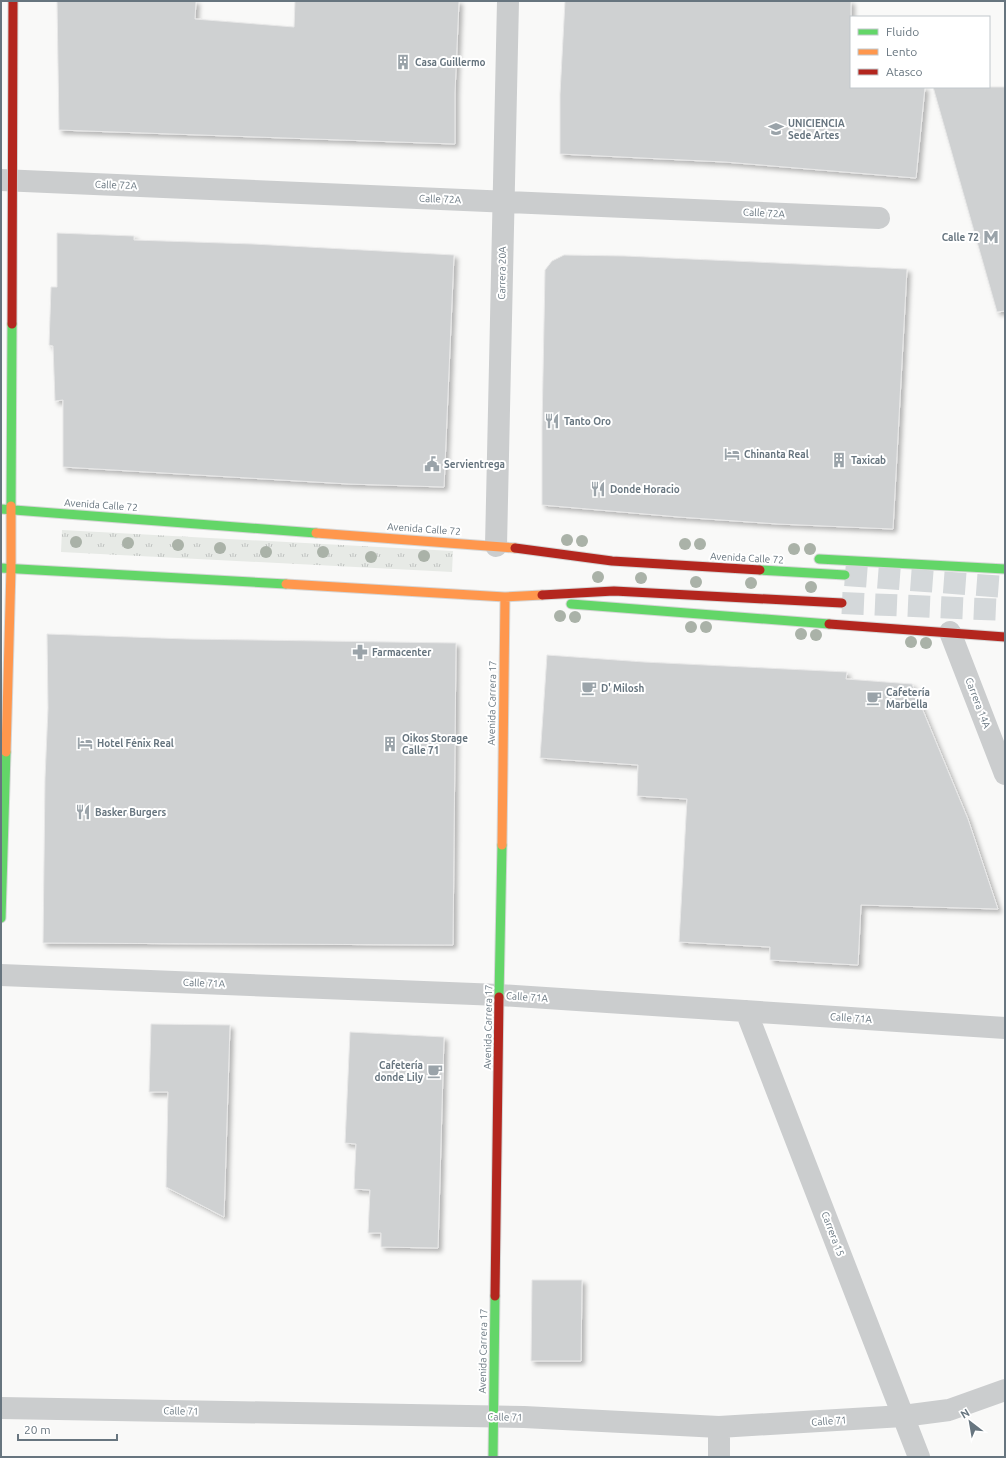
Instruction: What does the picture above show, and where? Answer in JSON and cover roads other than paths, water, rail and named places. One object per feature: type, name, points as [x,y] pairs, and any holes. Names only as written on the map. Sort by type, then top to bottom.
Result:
[{"type":"main road","points":[[1,918],[11,568],[7,181],[13,1]]},
{"type":"main road","name":"Avenida Calle 72","points":[[1,509],[496,546],[612,561],[845,576]]},
{"type":"main road","points":[[496,546],[574,546]]},
{"type":"main road","points":[[809,558],[1005,569]]},
{"type":"main road","points":[[1,568],[505,597],[624,609],[1005,637]]},
{"type":"main road","points":[[505,597],[614,591],[842,603]]},
{"type":"main road","name":"Avenida Carrera 17","points":[[493,1457],[505,597]]},
{"type":"street","name":"Carrera 20A","points":[[496,546],[508,1]]},
{"type":"street","name":"Calle 72A","points":[[7,181],[879,218]]},
{"type":"street","name":"Carrera 14A","points":[[950,632],[1005,774]]},
{"type":"street","name":"Calle 71A","points":[[1,975],[499,995],[1005,1028]]},
{"type":"street","name":"Carrera 15","points":[[746,1011],[919,1457]]},
{"type":"street","name":"Calle 71","points":[[1,1408],[493,1416],[719,1427],[903,1416],[949,1410],[1005,1390]]},
{"type":"street","points":[[718,1457],[719,1427]]},
{"type":"tunnel","points":[[845,575],[1005,587]]},
{"type":"tunnel","points":[[842,603],[1005,610]]},
{"type":"place","name":"Casa Guillermo","points":[[403,62]]},
{"type":"place","name":"UNICIENCIA Sede Artes","points":[[776,129]]},
{"type":"place","name":"Calle 72","points":[[991,237]]},
{"type":"place","name":"Tanto Oro","points":[[552,421]]},
{"type":"place","name":"Chinanta Real","points":[[732,454]]},
{"type":"place","name":"Taxicab","points":[[839,460]]},
{"type":"place","name":"Servientrega","points":[[432,464]]},
{"type":"place","name":"Donde Horacio","points":[[598,489]]},
{"type":"place","name":"Farmacenter","points":[[360,652]]},
{"type":"place","name":"D' Milosh","points":[[589,688]]},
{"type":"place","name":"Cafetería Marbella","points":[[874,698]]},
{"type":"place","name":"Hotel Fénix Real","points":[[85,743]]},
{"type":"place","name":"Oikos Storage Calle 71","points":[[390,744]]},
{"type":"place","name":"Basker Burgers","points":[[83,812]]},
{"type":"place","name":"Cafetería donde Lily","points":[[435,1071]]}]
